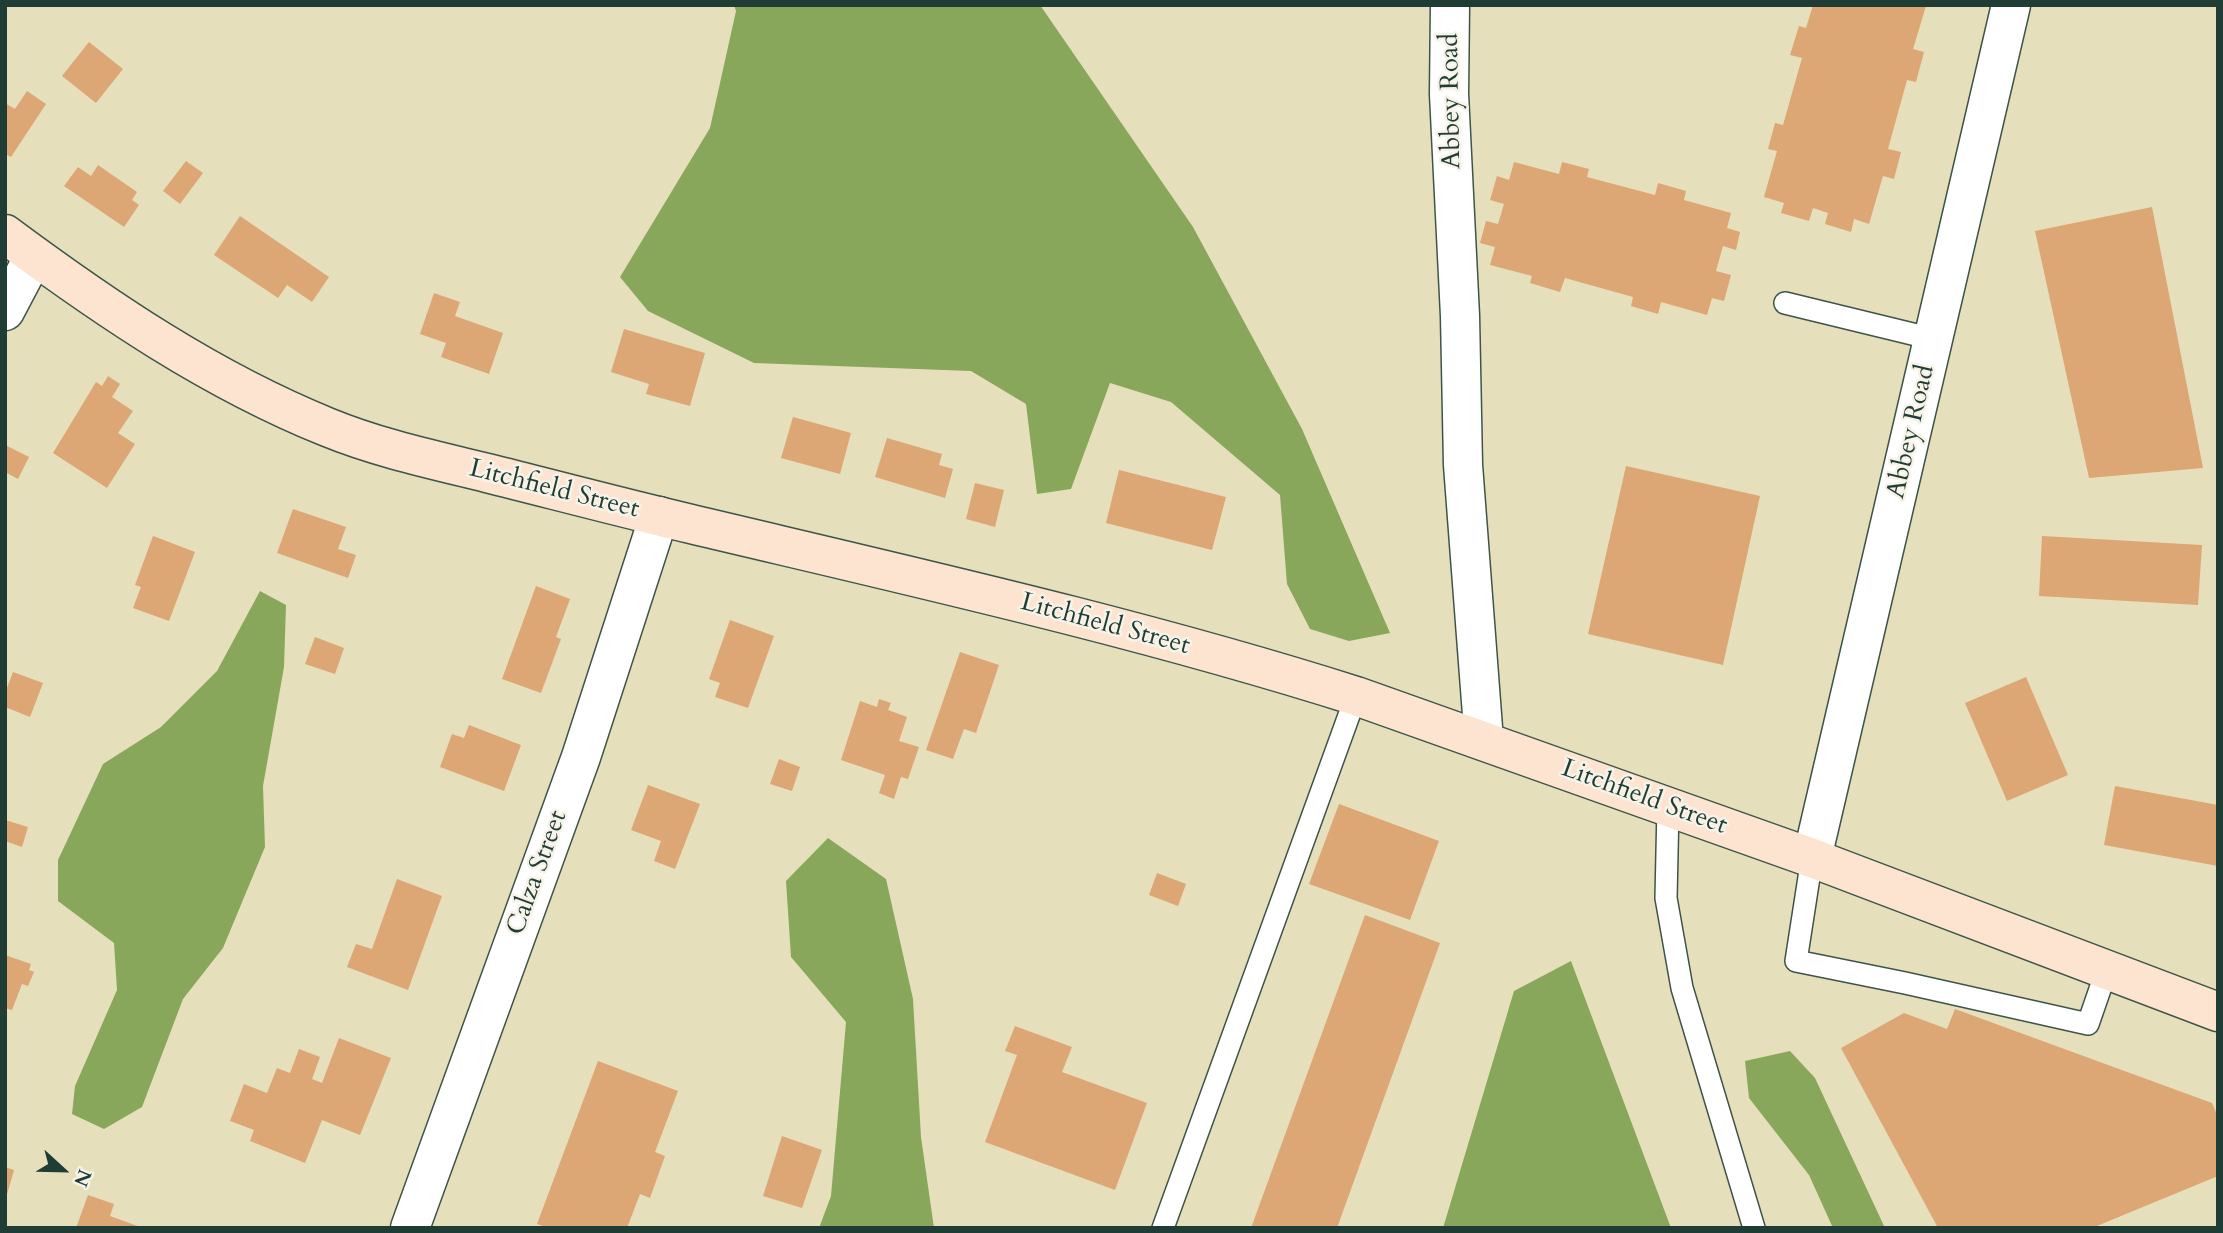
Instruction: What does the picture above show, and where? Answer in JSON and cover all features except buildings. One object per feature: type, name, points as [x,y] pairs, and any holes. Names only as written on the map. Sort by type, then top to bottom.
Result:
[{"type":"main road","name":"Litchfield Street","points":[[20,245],[180,354],[253,395],[331,429],[411,454],[1066,613],[1287,674],[1812,858],[2218,1012]]},
{"type":"street","name":"Abbey Road","points":[[1450,5],[1449,94],[1460,316],[1463,465],[1484,741]]},
{"type":"street","name":"Abbey Road","points":[[1812,858],[2011,5]]},
{"type":"street","points":[[5,311],[20,245]]},
{"type":"street","name":"Calza Street","points":[[410,1228],[581,757],[659,516]]},
{"type":"lane","points":[[1785,303],[1933,339]]},
{"type":"lane","points":[[1163,1228],[1356,696]]},
{"type":"lane","points":[[1668,807],[1666,898],[1682,988],[1754,1228]]},
{"type":"lane","points":[[1812,858],[1796,961],[2088,1024],[2108,970]]},
{"type":"green space","points":[[734,5],[1040,5],[1193,227],[1302,429],[1390,633],[1349,641],[1310,629],[1287,584],[1280,495],[1171,402],[1110,383],[1071,489],[1037,494],[1026,404],[971,371],[754,363],[648,311],[620,277],[710,128],[736,11]]},
{"type":"green space","points":[[260,591],[286,605],[284,667],[263,786],[265,847],[223,948],[183,999],[142,1107],[104,1129],[72,1114],[75,1086],[117,990],[114,943],[58,901],[58,860],[103,764],[161,727],[217,671]]},
{"type":"green space","points":[[828,838],[886,879],[913,999],[921,1137],[934,1228],[819,1228],[831,1196],[846,1022],[791,957],[786,881]]},
{"type":"green space","points":[[1571,961],[1671,1228],[1443,1228],[1514,991]]},
{"type":"green space","points":[[1790,1051],[1815,1078],[1885,1228],[1833,1228],[1809,1175],[1749,1098],[1745,1061]]}]
